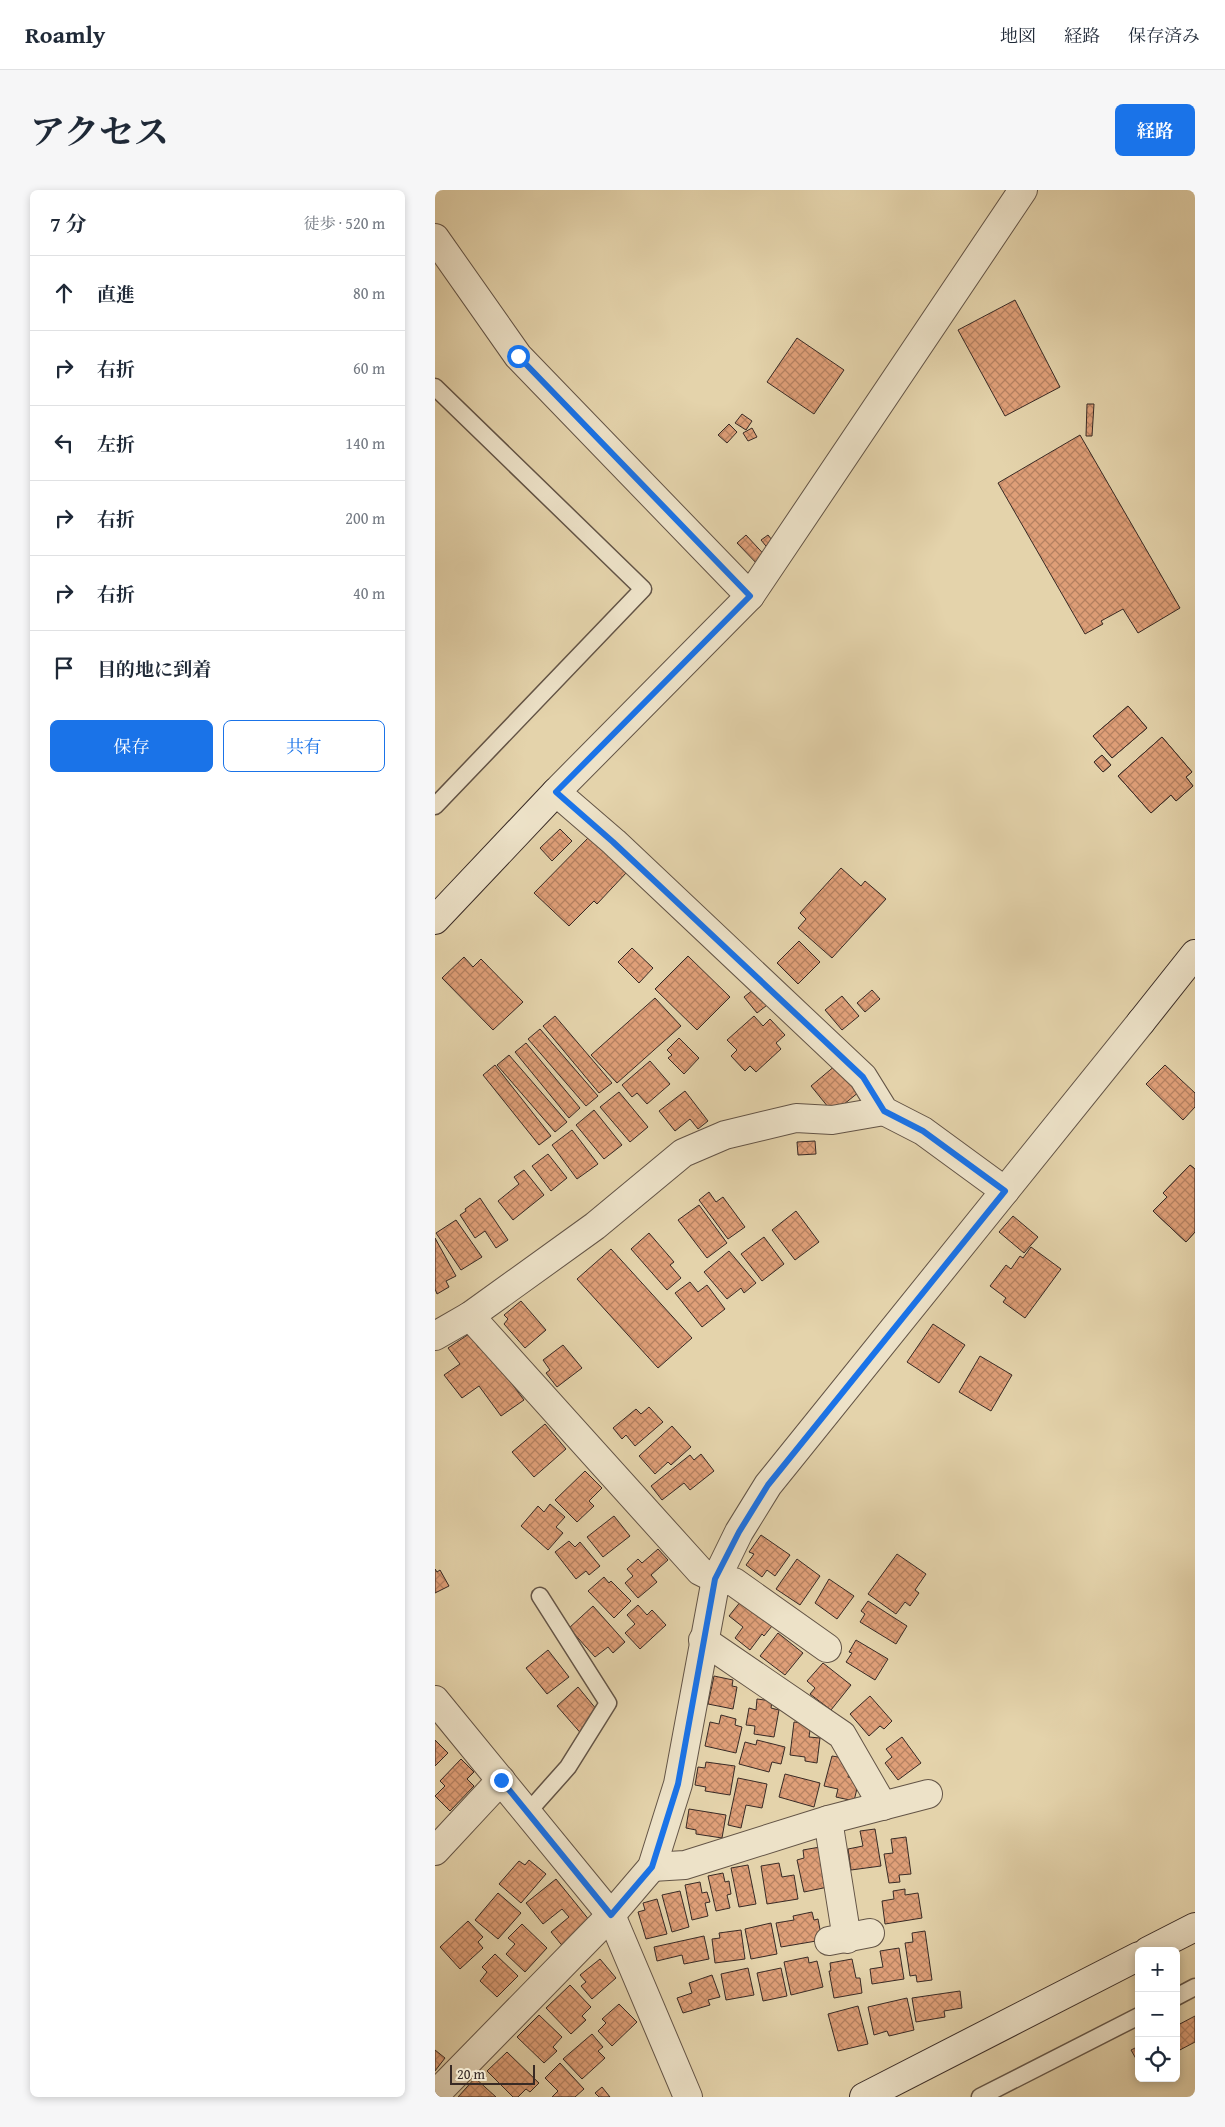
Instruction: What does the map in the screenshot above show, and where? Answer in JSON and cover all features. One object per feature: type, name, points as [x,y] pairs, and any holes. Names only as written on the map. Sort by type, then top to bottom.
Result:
[{"type":"street","points":[[435,920],[556,792],[750,596],[1023,190]]},
{"type":"street","points":[[435,238],[518,356],[750,596]]},
{"type":"street","points":[[556,792],[613,842],[863,1077],[884,1111],[923,1131],[1005,1191]]},
{"type":"street","points":[[435,2095],[611,1915],[652,1867],[678,1784],[715,1579],[739,1532],[768,1485],[1195,954]]},
{"type":"street","points":[[435,1336],[470,1316],[595,1226],[683,1153],[725,1135],[796,1118],[832,1120],[884,1111]]},
{"type":"street","points":[[470,1316],[700,1571],[715,1579],[734,1582],[827,1648]]},
{"type":"street","points":[[703,1640],[842,1735],[883,1806]]},
{"type":"street","points":[[435,1700],[611,1915],[688,2097]]},
{"type":"street","points":[[435,1851],[501,1780]]},
{"type":"street","points":[[652,1867],[685,1865],[828,1820],[928,1794]]},
{"type":"street","points":[[828,1820],[849,1938]]},
{"type":"street","points":[[1156,1947],[1195,1927]]},
{"type":"street","points":[[863,2097],[1135,1958]]},
{"type":"lane","points":[[435,387],[643,589],[435,806]]},
{"type":"lane","points":[[527,1812],[568,1767],[608,1703],[540,1596]]},
{"type":"lane","points":[[1180,1995],[1195,1987]]},
{"type":"lane","points":[[980,2097],[1135,2018]]},
{"type":"building","points":[[1015,300],[1060,387],[1005,416],[958,330]]},
{"type":"building","points":[[797,338],[844,370],[814,414],[767,382]]},
{"type":"building","points":[[1087,404],[1094,404],[1092,436],[1086,436]]},
{"type":"building","points":[[742,414],[752,421],[746,430],[735,423]]},
{"type":"building","points":[[729,424],[737,432],[727,443],[718,435]]},
{"type":"building","points":[[752,428],[757,437],[748,441],[743,433]]},
{"type":"building","points":[[1080,435],[1180,608],[1138,633],[1123,609],[1101,621],[1103,624],[1085,634],[998,483]]},
{"type":"building","points":[[746,535],[770,561],[761,568],[737,543]]},
{"type":"building","points":[[768,535],[776,545],[770,551],[761,540]]},
{"type":"building","points":[[1128,706],[1147,728],[1112,758],[1093,736]]},
{"type":"building","points":[[1128,706],[1147,728],[1112,758],[1093,736]]},
{"type":"building","points":[[1162,737],[1192,772],[1186,777],[1193,786],[1176,801],[1171,795],[1151,813],[1118,776]]},
{"type":"building","points":[[1162,737],[1192,772],[1186,777],[1193,786],[1176,801],[1171,795],[1151,813],[1118,776]]},
{"type":"building","points":[[1102,755],[1111,765],[1103,772],[1094,762]]},
{"type":"building","points":[[1102,755],[1111,765],[1103,772],[1094,762]]},
{"type":"building","points":[[560,829],[572,841],[552,861],[540,848]]},
{"type":"building","points":[[590,836],[627,872],[597,904],[594,901],[569,926],[534,893]]},
{"type":"building","points":[[841,868],[861,886],[865,881],[886,899],[832,958],[798,928],[806,919],[800,913]]},
{"type":"building","points":[[799,941],[820,962],[798,984],[777,963]]},
{"type":"building","points":[[632,948],[653,968],[639,983],[618,962]]},
{"type":"building","points":[[688,956],[730,997],[697,1030],[655,989]]},
{"type":"building","points":[[464,957],[473,967],[481,959],[523,1002],[493,1030],[442,978]]},
{"type":"building","points":[[758,986],[771,1002],[757,1013],[744,997]]},
{"type":"building","points":[[872,990],[880,999],[865,1012],[857,1003]]},
{"type":"building","points":[[842,996],[859,1016],[842,1030],[825,1010]]},
{"type":"building","points":[[655,998],[681,1026],[617,1083],[591,1055]]},
{"type":"building","points":[[555,1016],[612,1083],[599,1093],[543,1026]]},
{"type":"building","points":[[754,1016],[763,1026],[770,1019],[785,1035],[776,1043],[781,1049],[756,1072],[750,1066],[745,1071],[731,1056],[737,1050],[727,1040]]},
{"type":"building","points":[[540,1029],[598,1096],[586,1106],[528,1039]]},
{"type":"building","points":[[679,1038],[699,1058],[684,1074],[668,1058],[672,1055],[667,1050]]},
{"type":"building","points":[[526,1043],[580,1108],[569,1118],[515,1052]]},
{"type":"building","points":[[509,1055],[567,1122],[555,1132],[497,1065]]},
{"type":"building","points":[[650,1061],[670,1084],[647,1104],[637,1093],[632,1097],[622,1085]]},
{"type":"building","points":[[495,1065],[551,1136],[539,1145],[483,1075]]},
{"type":"building","points":[[836,1065],[859,1092],[833,1113],[811,1086]]},
{"type":"building","points":[[1165,1065],[1195,1093],[1195,1107],[1183,1120],[1146,1084]]},
{"type":"building","points":[[685,1091],[708,1121],[698,1129],[690,1119],[675,1131],[659,1111]]},
{"type":"building","points":[[619,1092],[648,1127],[630,1142],[600,1107]]},
{"type":"building","points":[[594,1110],[622,1145],[604,1159],[576,1125]]},
{"type":"building","points":[[572,1130],[598,1164],[577,1179],[552,1145]]},
{"type":"building","points":[[815,1141],[816,1154],[798,1155],[797,1142]]},
{"type":"building","points":[[548,1154],[567,1178],[551,1191],[532,1166]]},
{"type":"building","points":[[1190,1165],[1195,1169],[1195,1232],[1186,1242],[1153,1211],[1167,1197],[1163,1193]]},
{"type":"building","points":[[1190,1165],[1195,1169],[1195,1232],[1186,1242],[1153,1211],[1167,1197],[1163,1193]]},
{"type":"building","points":[[524,1170],[544,1195],[513,1220],[498,1201],[519,1184],[514,1177]]},
{"type":"building","points":[[709,1192],[716,1202],[723,1197],[745,1227],[728,1239],[699,1200]]},
{"type":"building","points":[[480,1198],[508,1240],[496,1248],[485,1231],[475,1238],[460,1215]]},
{"type":"building","points":[[699,1205],[727,1243],[707,1258],[678,1220]]},
{"type":"building","points":[[796,1211],[819,1242],[795,1260],[772,1230]]},
{"type":"building","points":[[1013,1216],[1038,1237],[1024,1253],[999,1232]]},
{"type":"building","points":[[456,1220],[482,1257],[461,1270],[436,1233]]},
{"type":"building","points":[[649,1233],[674,1262],[670,1265],[681,1278],[667,1290],[631,1249]]},
{"type":"building","points":[[764,1237],[784,1264],[762,1281],[741,1254]]},
{"type":"building","points":[[435,1238],[456,1276],[446,1281],[449,1287],[437,1294],[435,1289]]},
{"type":"building","points":[[1031,1247],[1061,1269],[1025,1318],[1003,1302],[1006,1298],[990,1286],[1006,1265],[1011,1269],[1020,1256],[1023,1258]]},
{"type":"building","points":[[611,1249],[692,1338],[658,1368],[577,1279]]},
{"type":"building","points":[[729,1251],[756,1283],[744,1293],[741,1288],[727,1299],[704,1272]]},
{"type":"building","points":[[690,1282],[698,1292],[707,1285],[725,1309],[702,1327],[675,1293]]},
{"type":"building","points":[[521,1301],[546,1330],[525,1348],[504,1324],[508,1319],[504,1315]]},
{"type":"building","points":[[933,1324],[965,1345],[939,1383],[907,1362]]},
{"type":"building","points":[[469,1334],[479,1348],[483,1345],[524,1400],[501,1416],[479,1386],[462,1398],[444,1375],[460,1364],[448,1348]]},
{"type":"building","points":[[563,1345],[582,1368],[557,1387],[546,1373],[550,1370],[543,1360]]},
{"type":"building","points":[[980,1356],[1012,1375],[991,1411],[959,1392]]},
{"type":"building","points":[[649,1407],[663,1422],[635,1446],[626,1435],[622,1439],[613,1428],[636,1409],[641,1414]]},
{"type":"building","points":[[545,1424],[566,1449],[534,1477],[512,1452]]},
{"type":"building","points":[[672,1426],[691,1447],[671,1465],[668,1462],[655,1474],[639,1456]]},
{"type":"building","points":[[701,1454],[714,1471],[690,1490],[684,1483],[662,1500],[651,1486],[690,1455],[694,1460]]},
{"type":"building","points":[[585,1471],[602,1488],[589,1501],[594,1506],[577,1522],[555,1500]]},
{"type":"building","points":[[550,1504],[565,1517],[556,1527],[563,1533],[548,1550],[521,1526],[538,1506],[544,1512]]},
{"type":"building","points":[[614,1516],[630,1536],[603,1557],[587,1537]]},
{"type":"building","points":[[761,1535],[790,1555],[775,1576],[767,1570],[762,1577],[746,1565],[754,1554],[749,1552]]},
{"type":"building","points":[[569,1541],[575,1547],[580,1542],[600,1566],[589,1575],[586,1571],[576,1579],[555,1552]]},
{"type":"building","points":[[658,1549],[668,1560],[651,1575],[657,1582],[638,1598],[625,1583],[633,1576],[627,1569],[638,1559],[642,1563]]},
{"type":"building","points":[[897,1554],[926,1574],[915,1590],[919,1593],[910,1606],[905,1602],[896,1614],[868,1594]]},
{"type":"building","points":[[797,1559],[820,1576],[800,1605],[776,1589]]},
{"type":"building","points":[[435,1569],[437,1572],[440,1570],[449,1586],[435,1593]]},
{"type":"building","points":[[604,1577],[609,1583],[611,1581],[631,1601],[614,1618],[588,1591]]},
{"type":"building","points":[[829,1579],[854,1596],[837,1619],[815,1603]]},
{"type":"building","points":[[741,1601],[772,1626],[764,1636],[762,1634],[750,1650],[735,1638],[743,1627],[729,1616]]},
{"type":"building","points":[[868,1601],[907,1626],[896,1644],[860,1622],[865,1614],[861,1611]]},
{"type":"building","points":[[638,1605],[647,1615],[652,1610],[666,1625],[640,1649],[625,1633],[635,1624],[627,1615]]},
{"type":"building","points":[[593,1606],[625,1642],[613,1653],[608,1647],[595,1657],[569,1628]]},
{"type":"building","points":[[778,1633],[803,1653],[785,1675],[760,1656]]},
{"type":"building","points":[[856,1640],[888,1659],[875,1680],[846,1662],[852,1653],[849,1652]]},
{"type":"building","points":[[548,1650],[569,1677],[547,1694],[526,1668]]},
{"type":"building","points":[[823,1663],[851,1685],[831,1710],[810,1694],[815,1688],[807,1681]]},
{"type":"building","points":[[714,1676],[733,1680],[732,1686],[737,1687],[733,1709],[708,1704]]},
{"type":"building","points":[[578,1687],[597,1710],[590,1716],[598,1725],[584,1737],[557,1706]]},
{"type":"building","points":[[870,1696],[892,1721],[884,1729],[880,1726],[869,1736],[850,1714]]},
{"type":"building","points":[[757,1699],[772,1701],[771,1708],[779,1710],[774,1737],[754,1734],[755,1726],[746,1725],[749,1708],[756,1710]]},
{"type":"building","points":[[721,1715],[736,1719],[735,1725],[742,1727],[736,1753],[705,1746],[710,1722],[719,1724]]},
{"type":"building","points":[[794,1722],[811,1724],[809,1737],[820,1738],[817,1763],[805,1761],[805,1757],[790,1755]]},
{"type":"building","points":[[902,1737],[921,1763],[898,1780],[885,1763],[892,1757],[886,1749]]},
{"type":"building","points":[[435,1740],[448,1753],[435,1766]]},
{"type":"building","points":[[757,1740],[785,1747],[781,1764],[772,1762],[769,1772],[739,1764],[745,1742],[756,1745]]},
{"type":"building","points":[[832,1756],[844,1758],[842,1764],[851,1766],[848,1777],[859,1780],[854,1801],[836,1797],[838,1789],[824,1786]]},
{"type":"building","points":[[461,1759],[474,1772],[467,1779],[474,1786],[450,1811],[435,1796],[445,1786],[440,1781]]},
{"type":"building","points":[[706,1762],[735,1766],[730,1795],[705,1791],[706,1787],[695,1785],[698,1767],[705,1768]]},
{"type":"building","points":[[785,1774],[820,1783],[814,1807],[779,1797]]},
{"type":"building","points":[[738,1778],[767,1784],[762,1808],[746,1805],[741,1828],[728,1825]]},
{"type":"building","points":[[689,1809],[726,1815],[722,1838],[696,1834],[696,1830],[686,1828]]},
{"type":"building","points":[[875,1829],[881,1866],[851,1870],[848,1849],[863,1846],[860,1831]]},
{"type":"building","points":[[906,1837],[911,1874],[899,1875],[900,1882],[889,1883],[884,1854],[893,1853],[891,1839]]},
{"type":"building","points":[[820,1847],[828,1887],[804,1892],[797,1860],[804,1858],[803,1850]]},
{"type":"building","points":[[529,1860],[546,1874],[521,1903],[499,1884],[519,1861],[525,1865]]},
{"type":"building","points":[[779,1863],[782,1877],[794,1875],[798,1899],[767,1904],[761,1866]]},
{"type":"building","points":[[748,1865],[756,1904],[739,1907],[731,1868]]},
{"type":"building","points":[[723,1873],[725,1882],[729,1881],[731,1894],[727,1895],[730,1908],[716,1911],[708,1876]]},
{"type":"building","points":[[556,1879],[594,1926],[565,1949],[551,1932],[569,1917],[562,1909],[543,1924],[526,1903]]},
{"type":"building","points":[[700,1882],[702,1893],[707,1892],[710,1902],[705,1903],[708,1916],[692,1920],[685,1885]]},
{"type":"building","points":[[905,1889],[905,1895],[918,1893],[922,1918],[885,1924],[882,1901],[894,1899],[893,1891]]},
{"type":"building","points":[[680,1891],[689,1927],[672,1932],[662,1895]]},
{"type":"building","points":[[498,1893],[521,1913],[498,1939],[475,1920]]},
{"type":"building","points":[[657,1899],[667,1934],[646,1939],[638,1912],[645,1910],[643,1903]]},
{"type":"building","points":[[812,1912],[814,1920],[818,1919],[822,1940],[781,1947],[776,1923],[794,1920],[793,1916]]},
{"type":"building","points":[[468,1921],[483,1937],[478,1942],[483,1948],[460,1969],[440,1947]]},
{"type":"building","points":[[771,1923],[777,1954],[751,1959],[745,1929]]},
{"type":"building","points":[[522,1924],[547,1948],[525,1972],[506,1954],[515,1944],[508,1938]]},
{"type":"building","points":[[741,1930],[745,1959],[715,1963],[712,1939],[720,1938],[719,1933]]},
{"type":"building","points":[[925,1931],[932,1980],[917,1982],[916,1975],[910,1976],[905,1943],[913,1942],[912,1933]]},
{"type":"building","points":[[704,1936],[709,1959],[684,1964],[682,1955],[657,1961],[654,1947]]},
{"type":"building","points":[[899,1948],[904,1979],[872,1984],[870,1969],[883,1967],[880,1951]]},
{"type":"building","points":[[495,1954],[518,1976],[497,1997],[480,1981],[487,1972],[482,1967]]},
{"type":"building","points":[[808,1957],[809,1963],[817,1961],[823,1987],[791,1995],[784,1962]]},
{"type":"building","points":[[600,1959],[616,1978],[592,1999],[581,1986],[586,1982],[580,1975]]},
{"type":"building","points":[[852,1959],[856,1978],[860,1978],[862,1993],[834,1998],[829,1971],[831,1971],[830,1963]]},
{"type":"building","points":[[748,1968],[754,1995],[726,2000],[721,1974]]},
{"type":"building","points":[[781,1968],[787,1996],[763,2001],[757,1973]]},
{"type":"building","points":[[712,1975],[720,1997],[708,2000],[710,2005],[683,2013],[677,1998],[692,1993],[689,1983]]},
{"type":"building","points":[[570,1985],[591,2007],[582,2016],[586,2020],[571,2034],[546,2008]]},
{"type":"building","points":[[960,1991],[962,2008],[944,2011],[945,2017],[916,2022],[912,1998]]},
{"type":"building","points":[[907,1998],[914,2030],[889,2036],[887,2031],[874,2035],[868,2007]]},
{"type":"building","points":[[619,2004],[637,2022],[612,2046],[598,2031],[606,2023],[602,2019]]},
{"type":"building","points":[[858,2006],[868,2044],[838,2051],[828,2014]]},
{"type":"building","points":[[539,2015],[562,2037],[553,2047],[557,2051],[544,2063],[517,2037]]},
{"type":"building","points":[[1195,2016],[1195,2042],[1180,2050],[1180,2037],[1180,2024]]},
{"type":"building","points":[[592,2034],[603,2047],[598,2051],[605,2058],[582,2079],[563,2059]]},
{"type":"building","points":[[1135,2048],[1135,2057],[1131,2050]]},
{"type":"building","points":[[435,2050],[445,2058],[435,2071]]},
{"type":"building","points":[[507,2052],[539,2083],[530,2092],[526,2089],[518,2097],[513,2097],[487,2071]]},
{"type":"building","points":[[560,2063],[584,2089],[575,2097],[552,2097],[558,2091],[545,2078]]},
{"type":"building","points":[[475,2078],[496,2097],[458,2097]]},
{"type":"building","points":[[602,2087],[610,2097],[599,2097],[595,2093]]},
{"type":"route","points":[[501,1780],[611,1915],[652,1867],[678,1784],[715,1579],[739,1532],[768,1485],[829,1412],[1005,1191],[923,1131],[884,1111],[863,1077],[613,842],[556,792],[750,596],[518,356]]}]
